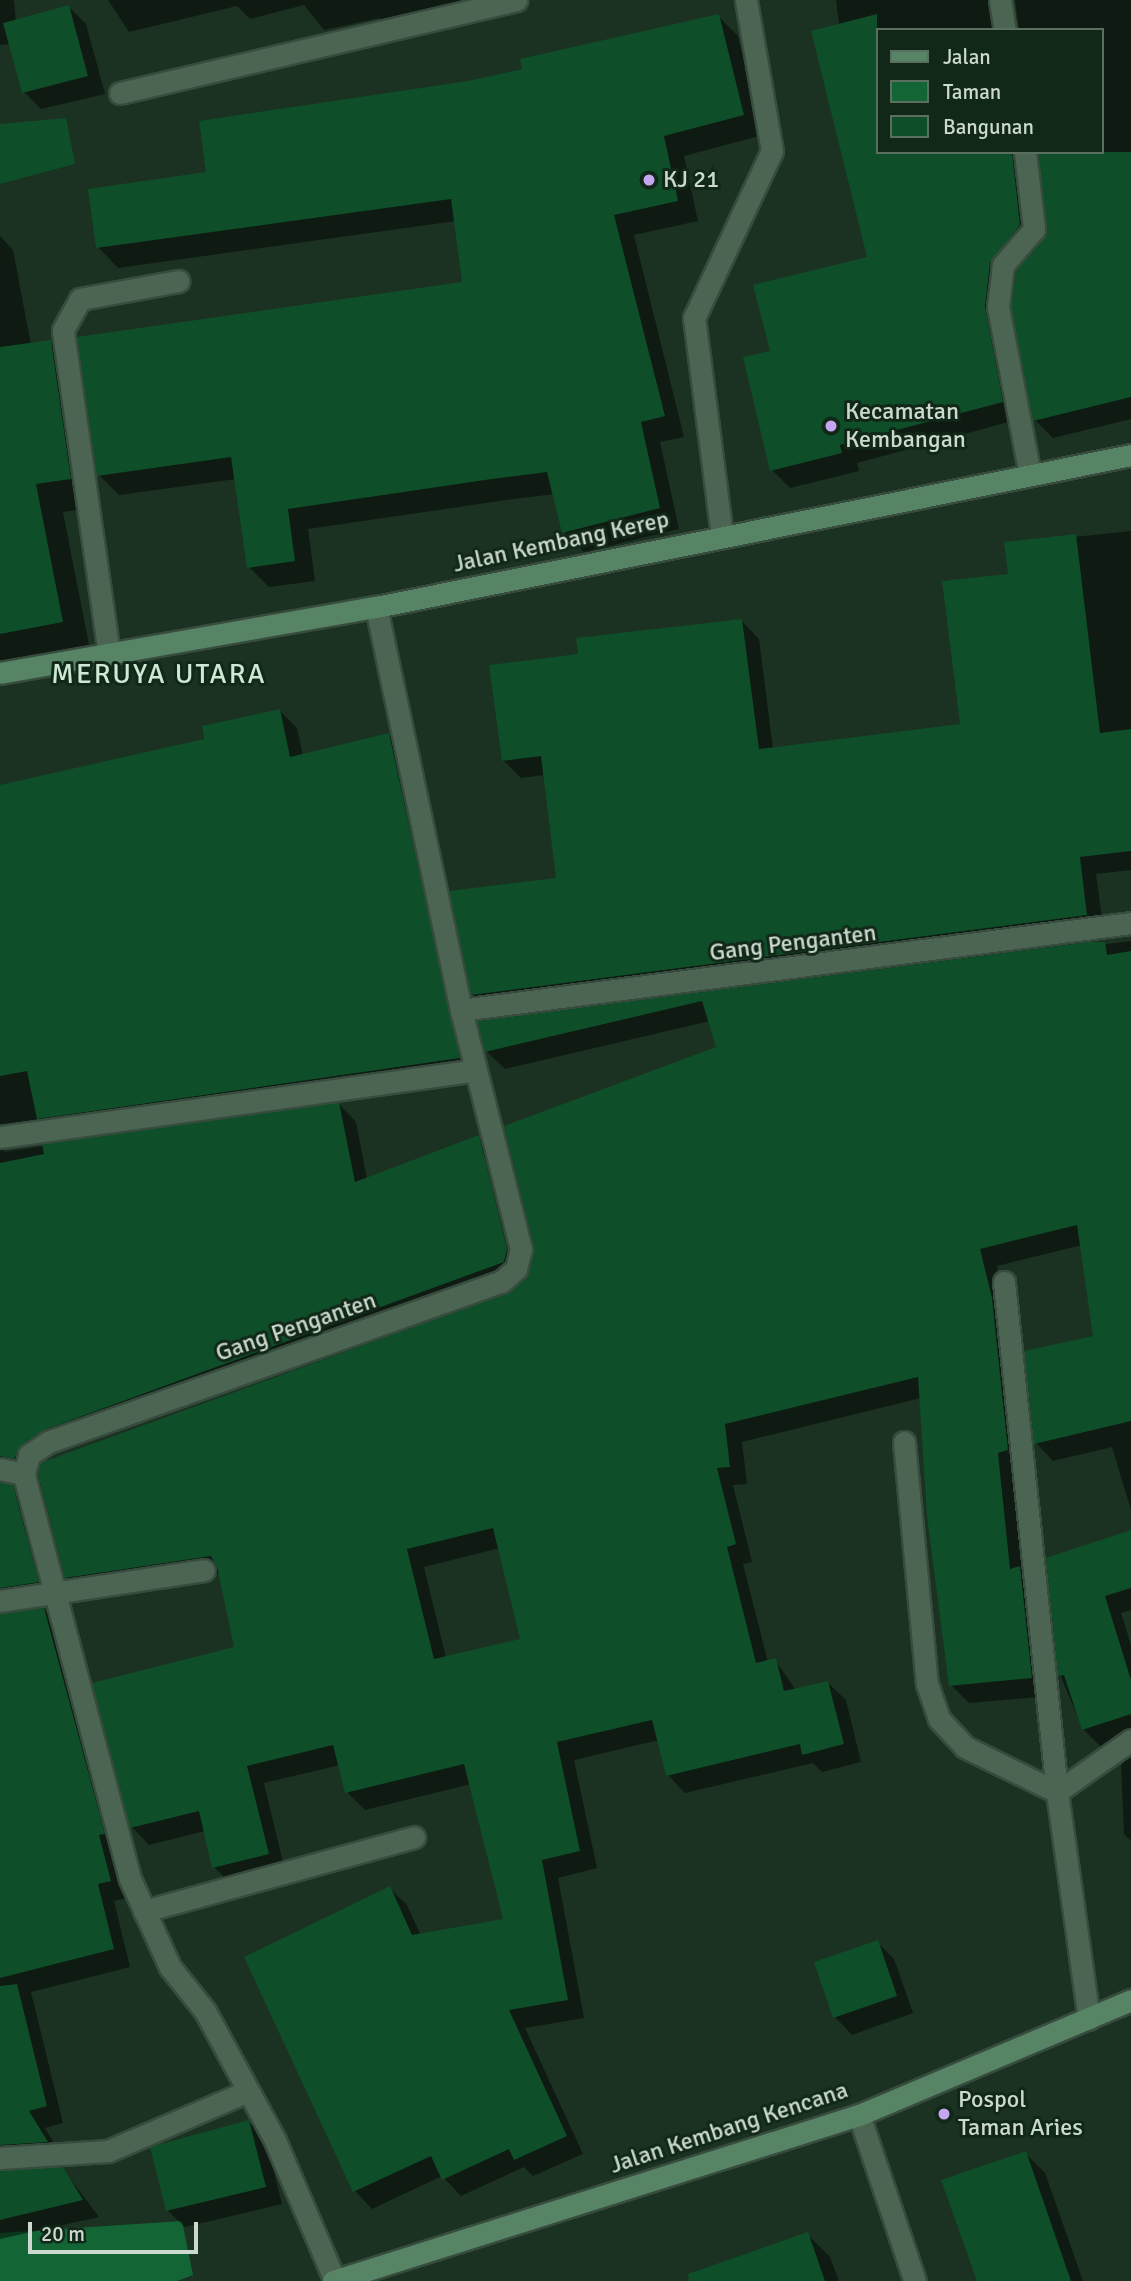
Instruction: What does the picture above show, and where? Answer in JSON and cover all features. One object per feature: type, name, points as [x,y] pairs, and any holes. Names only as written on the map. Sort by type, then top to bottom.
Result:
[{"type":"main road","name":"Jalan Kembang Kerep","points":[[0,673],[376,607],[1131,455]]},
{"type":"main road","name":"Jalan Kembang Kencana","points":[[334,2281],[859,2115],[1131,2000]]},
{"type":"street","points":[[120,93],[516,0]]},
{"type":"street","points":[[722,536],[694,318],[772,151],[746,0]]},
{"type":"street","points":[[1000,0],[1005,28]]},
{"type":"street","points":[[1025,154],[1034,229],[998,278],[1030,475]]},
{"type":"street","points":[[109,654],[63,330],[80,299],[178,281]]},
{"type":"street","name":"Gang Penganten","points":[[24,1474],[29,1455],[48,1442],[502,1282],[516,1269],[521,1249],[461,1010],[376,607]]},
{"type":"street","name":"Gang Penganten","points":[[461,1010],[1131,923]]},
{"type":"street","points":[[0,1137],[475,1070]]},
{"type":"street","points":[[1004,1282],[1057,1792],[1089,2019]]},
{"type":"street","points":[[904,1442],[927,1684],[939,1719],[965,1747],[1057,1792]]},
{"type":"street","points":[[0,1469],[24,1474],[144,1911],[170,1968],[205,2011],[243,2093],[275,2140],[334,2281]]},
{"type":"street","points":[[0,1601],[56,1595],[204,1570]]},
{"type":"street","points":[[1057,1792],[1131,1740]]},
{"type":"street","points":[[144,1911],[414,1837]]},
{"type":"street","points":[[0,2158],[108,2151],[243,2093]]},
{"type":"street","points":[[859,2115],[915,2281]]},
{"type":"green space","points":[[182,2221],[193,2275],[177,2281],[0,2281],[0,2233]]},
{"type":"building","points":[[69,5],[88,76],[22,93],[3,23]]},
{"type":"building","points":[[719,14],[744,115],[664,136],[678,201],[614,215],[665,416],[641,422],[660,508],[562,533],[547,472],[492,479],[288,509],[295,561],[247,568],[231,457],[97,476],[77,337],[462,282],[451,199],[96,248],[88,189],[206,172],[199,121],[468,81],[522,69],[520,59]]},
{"type":"building","points":[[877,14],[876,154],[1012,154],[1020,225],[990,263],[985,306],[1003,402],[840,445],[842,453],[770,471],[743,357],[770,351],[753,285],[867,257],[811,31]]},
{"type":"building","points":[[66,118],[75,164],[0,184],[0,124]]},
{"type":"building","points":[[1131,152],[1131,397],[1033,421],[1011,307],[1016,271],[1047,232],[1038,154]]},
{"type":"building","points":[[51,340],[71,479],[36,484],[63,622],[0,634],[0,347]]},
{"type":"building","points":[[1076,534],[1100,733],[1131,729],[1131,851],[1080,857],[1087,915],[471,995],[449,891],[556,878],[541,756],[502,761],[489,665],[578,654],[576,638],[742,619],[759,749],[960,724],[942,581],[1008,574],[1004,542]]},
{"type":"building","points":[[280,709],[290,757],[389,733],[460,1058],[37,1119],[27,1071],[0,1076],[0,785],[204,739],[202,726]]},
{"type":"building","points":[[1090,942],[1105,942],[1107,955],[1131,951],[1131,1421],[1034,1444],[1024,1351],[1093,1336],[1077,1225],[980,1249],[992,1298],[1008,1450],[998,1453],[1010,1569],[1020,1566],[1032,1678],[949,1686],[927,1516],[918,1377],[725,1424],[730,1467],[717,1468],[736,1544],[727,1547],[756,1663],[776,1658],[784,1691],[828,1681],[844,1744],[802,1755],[800,1744],[666,1776],[652,1720],[557,1742],[580,1851],[542,1860],[568,2000],[509,2010],[567,2136],[514,2160],[509,2149],[442,2180],[431,2156],[353,2192],[244,1957],[390,1886],[412,1935],[503,1919],[464,1764],[345,1793],[333,1745],[247,1766],[269,1854],[212,1868],[199,1811],[130,1828],[92,1683],[234,1647],[217,1567],[211,1556],[65,1578],[38,1474],[40,1463],[509,1292],[528,1273],[534,1246],[504,1126],[716,1047],[702,1001],[485,1052],[477,1021]],"holes":[[[493,1528],[520,1639],[434,1659],[407,1549]]]},
{"type":"building","points":[[339,1102],[355,1182],[479,1135],[507,1249],[504,1262],[44,1430],[21,1445],[14,1459],[0,1456],[0,1163],[44,1154],[42,1144]]},
{"type":"building","points":[[0,1482],[13,1485],[39,1582],[0,1588]]},
{"type":"building","points":[[1131,1530],[1131,1588],[1105,1596],[1131,1680],[1131,1714],[1082,1730],[1064,1675],[1058,1676],[1046,1558]]},
{"type":"building","points":[[44,1608],[105,1834],[99,1835],[111,1881],[98,1884],[114,1949],[0,1978],[0,1614]]},
{"type":"building","points":[[878,1940],[897,1996],[833,2018],[814,1962]]},
{"type":"building","points":[[17,1984],[47,2106],[29,2111],[48,2142],[0,2145],[0,1986]]},
{"type":"building","points":[[249,2120],[266,2187],[166,2211],[150,2147]]},
{"type":"building","points":[[1026,2151],[1071,2281],[977,2281],[941,2180]]},
{"type":"building","points":[[63,2167],[83,2200],[0,2220],[0,2171]]},
{"type":"building","points":[[808,2232],[825,2281],[689,2281],[688,2274]]},
{"type":"place","name":"KJ 21","points":[[649,180]]},
{"type":"place","name":"Kecamatan Kembangan","points":[[831,426]]},
{"type":"place","name":"Pospol Taman Aries","points":[[944,2114]]},
{"type":"district","name":"MERUYA UTARA","points":[[159,674]]}]
